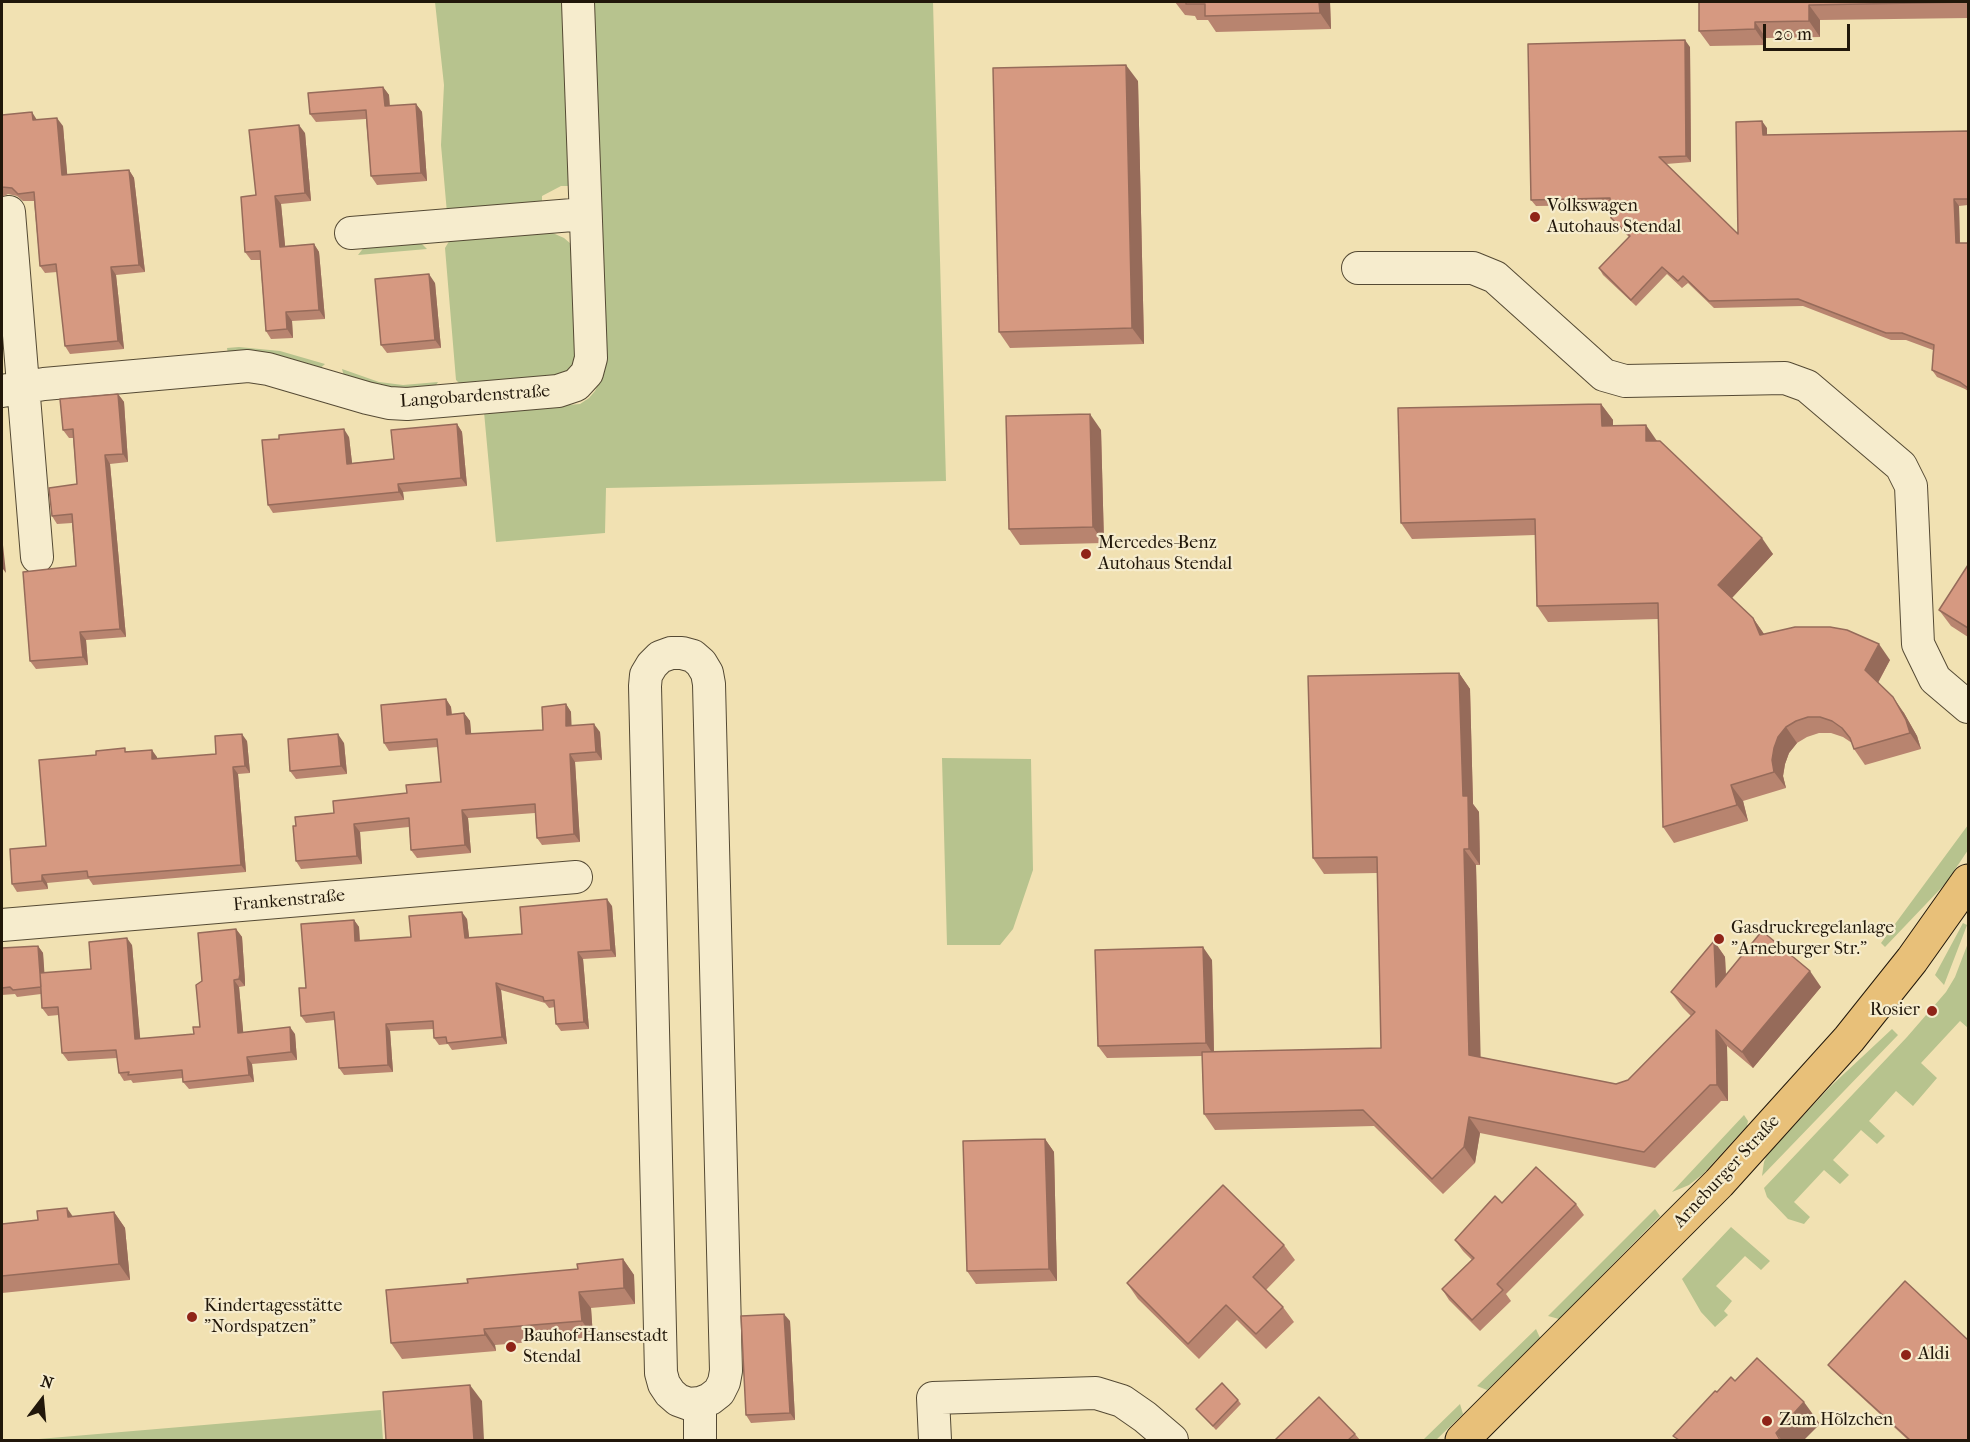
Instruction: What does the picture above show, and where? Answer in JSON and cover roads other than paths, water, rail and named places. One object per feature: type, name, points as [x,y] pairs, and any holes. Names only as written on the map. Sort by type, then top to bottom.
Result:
[{"type":"main road","name":"Arneburger Straße","points":[[1462,1440],[1719,1183],[1849,1039],[1912,960],[1968,881]]},
{"type":"street","name":"Langobardenstraße","points":[[13,389],[248,366],[268,369],[378,400],[407,404],[558,391],[576,386],[587,373],[591,358],[578,2]]},
{"type":"street","points":[[9,212],[13,389],[37,557]]},
{"type":"street","points":[[351,233],[585,214]]},
{"type":"street","points":[[1358,268],[1473,268],[1495,277],[1604,375],[1625,381],[1785,378],[1807,386],[1901,466],[1911,486],[1918,644],[1935,679],[1968,707]]},
{"type":"street","points":[[671,653],[693,656],[701,663],[707,673],[710,696],[726,1371],[719,1392],[711,1399],[700,1403],[689,1404],[678,1400],[664,1384],[661,1373],[645,686],[646,675],[652,665],[660,657],[671,653]]},
{"type":"street","name":"Frankenstraße","points":[[2,925],[576,877]]},
{"type":"street","points":[[935,1440],[933,1398],[1096,1393],[1122,1401],[1172,1440]]},
{"type":"street","points":[[700,1403],[700,1440]]},
{"type":"place","name":"Volkswagen Autohaus Stendal","points":[[1535,217]]},
{"type":"place","name":"Mercedes-Benz Autohaus Stendal","points":[[1086,554]]},
{"type":"place","name":"Gasdruckregelanlage \"Arneburger Str.\"","points":[[1719,939]]},
{"type":"place","name":"Rosier","points":[[1932,1011]]},
{"type":"place","name":"Kindertagesstätte \"Nordspatzen\"","points":[[192,1317]]},
{"type":"place","name":"Bauhof Hansestadt Stendal","points":[[511,1347]]},
{"type":"place","name":"Aldi","points":[[1906,1355]]},
{"type":"place","name":"Zum Hõlzchen","points":[[1767,1421]]}]
